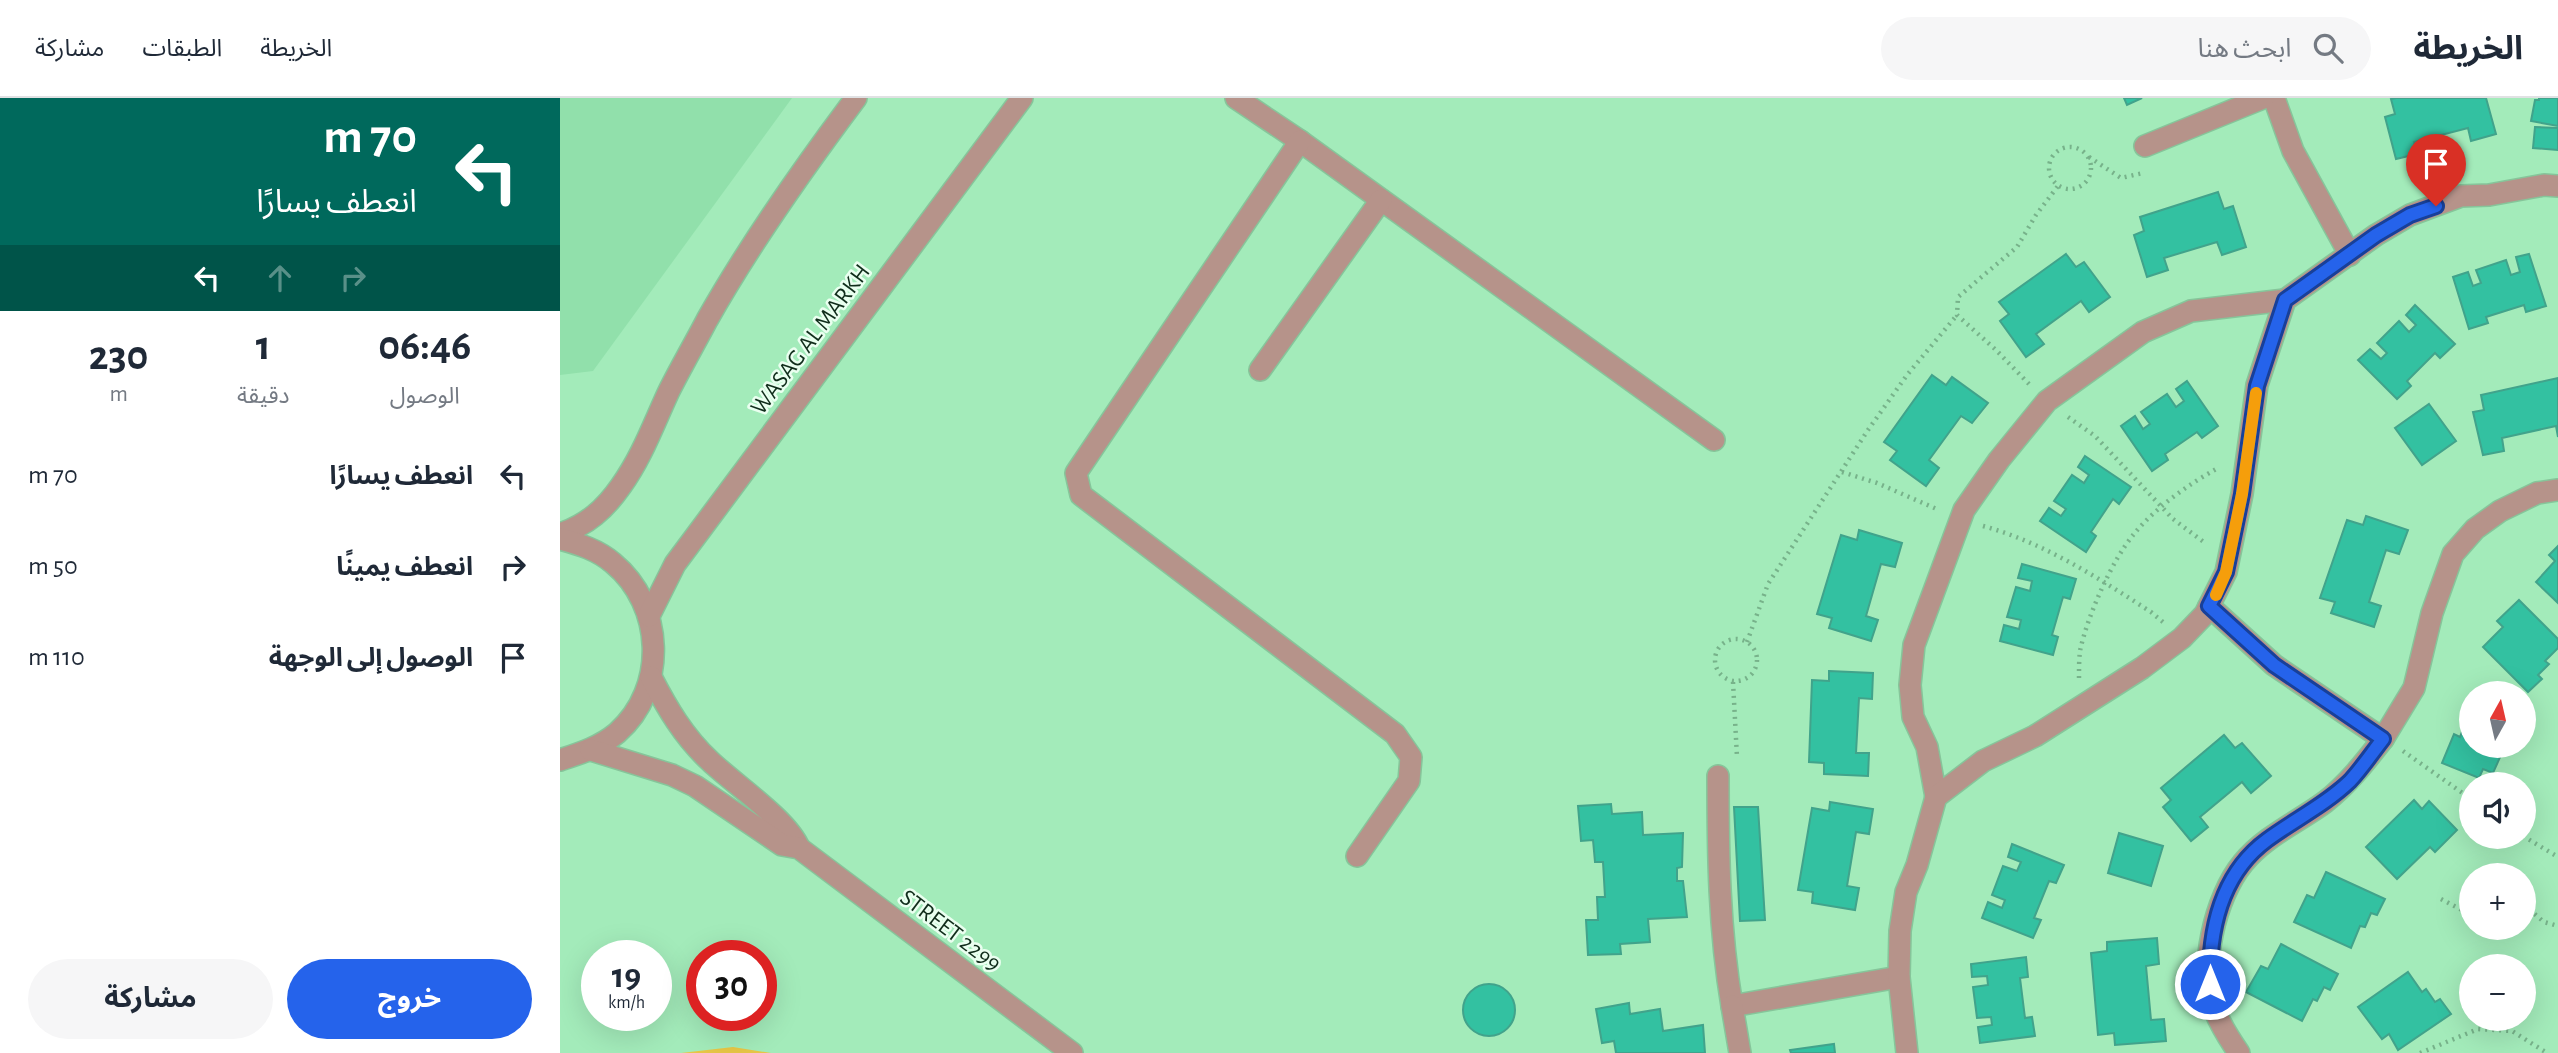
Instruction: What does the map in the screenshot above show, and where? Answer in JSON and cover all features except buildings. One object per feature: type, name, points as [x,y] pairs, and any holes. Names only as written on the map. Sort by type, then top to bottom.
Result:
[{"type":"street","points":[[560,537],[579,528],[603,510],[623,485],[671,387],[739,265],[810,159],[856,98]]},
{"type":"street","name":"WASAG AL MARKH","points":[[649,616],[675,564],[1023,98]]},
{"type":"street","points":[[1236,98],[1300,141],[1714,440]]},
{"type":"street","points":[[2145,146],[2263,98]]},
{"type":"street","points":[[2274,98],[2293,151],[2350,254]]},
{"type":"street","points":[[1300,141],[1076,473],[1081,495],[1395,734],[1410,757],[1409,781],[1357,856]]},
{"type":"street","points":[[1907,1053],[1899,977],[1900,931],[1906,892],[1917,865],[1936,797],[1927,747],[1913,717],[1910,685],[1914,645],[1964,510],[1999,460],[2047,401],[2143,332],[2191,311],[2285,300],[2410,215],[2462,196],[2489,195],[2544,185],[2558,186]]},
{"type":"street","points":[[1260,370],[1381,200]]},
{"type":"street","points":[[1936,797],[1983,761],[2035,736],[2141,668],[2182,638],[2205,614],[2226,572],[2242,494],[2257,386],[2285,300]]},
{"type":"street","points":[[2239,1053],[2214,1009],[2210,958],[2217,910],[2243,863],[2266,841],[2326,801],[2350,780],[2383,739],[2414,688],[2432,613],[2453,554],[2475,529],[2500,511],[2537,493],[2558,490]]},
{"type":"street","points":[[560,537],[585,545],[613,562],[635,586],[649,616],[654,647],[651,677],[638,707],[618,732],[591,750],[560,760]]},
{"type":"street","points":[[2209,606],[2274,665],[2383,739]]},
{"type":"street","name":"STREET 2299","points":[[651,677],[670,713],[687,737],[709,761],[790,832],[799,848],[1049,1046],[1072,1053]]},
{"type":"street","name":"STREET 2299","points":[[591,750],[672,775],[695,786],[782,845],[799,848]]},
{"type":"street","points":[[1718,776],[1718,885],[1723,956],[1740,1053]]},
{"type":"street","points":[[1732,1006],[1899,977]]},
{"type":"path","points":[[2072,146],[2081,149],[2088,156],[2091,175],[2086,183],[2077,188],[2058,186],[2051,180],[2049,160],[2062,148],[2072,146]]},
{"type":"path","points":[[1747,642],[1768,584],[1907,374],[1957,314],[1958,297],[2017,247],[2058,186]]},
{"type":"path","points":[[1957,314],[2047,401],[2095,436],[2162,508],[2228,560]]},
{"type":"path","points":[[2077,710],[2080,651],[2104,583],[2133,534],[2197,480],[2247,452]]},
{"type":"path","points":[[1842,472],[1877,483],[1960,520],[2016,535],[2068,561],[2151,612],[2182,638]]},
{"type":"path","points":[[1738,638],[1754,648],[1756,667],[1751,675],[1743,680],[1733,681],[1724,678],[1717,671],[1715,653],[1728,639],[1738,638]]},
{"type":"path","points":[[1718,776],[1732,775],[1737,754],[1733,681]]},
{"type":"path","points":[[2383,739],[2459,791]]},
{"type":"path","points":[[2536,844],[2558,857]]},
{"type":"path","points":[[2441,899],[2459,908]]},
{"type":"path","points":[[2536,915],[2544,922],[2558,926]]},
{"type":"path","points":[[2420,1053],[2478,1029],[2512,1031],[2547,1053]]},
{"type":"shaded area","points":[[560,98],[792,98],[593,371],[560,375]]},
{"type":"shaded area","points":[[733,1047],[771,1053],[681,1053]]},
{"type":"slow traffic","points":[[2216,595],[2226,572],[2242,494],[2256,393]]},
{"type":"route","points":[[2210,984],[2210,958],[2217,910],[2243,863],[2266,841],[2326,801],[2350,780],[2383,739],[2274,665],[2209,606],[2226,572],[2242,494],[2257,386],[2285,300],[2376,235],[2410,215],[2436,206]]}]
